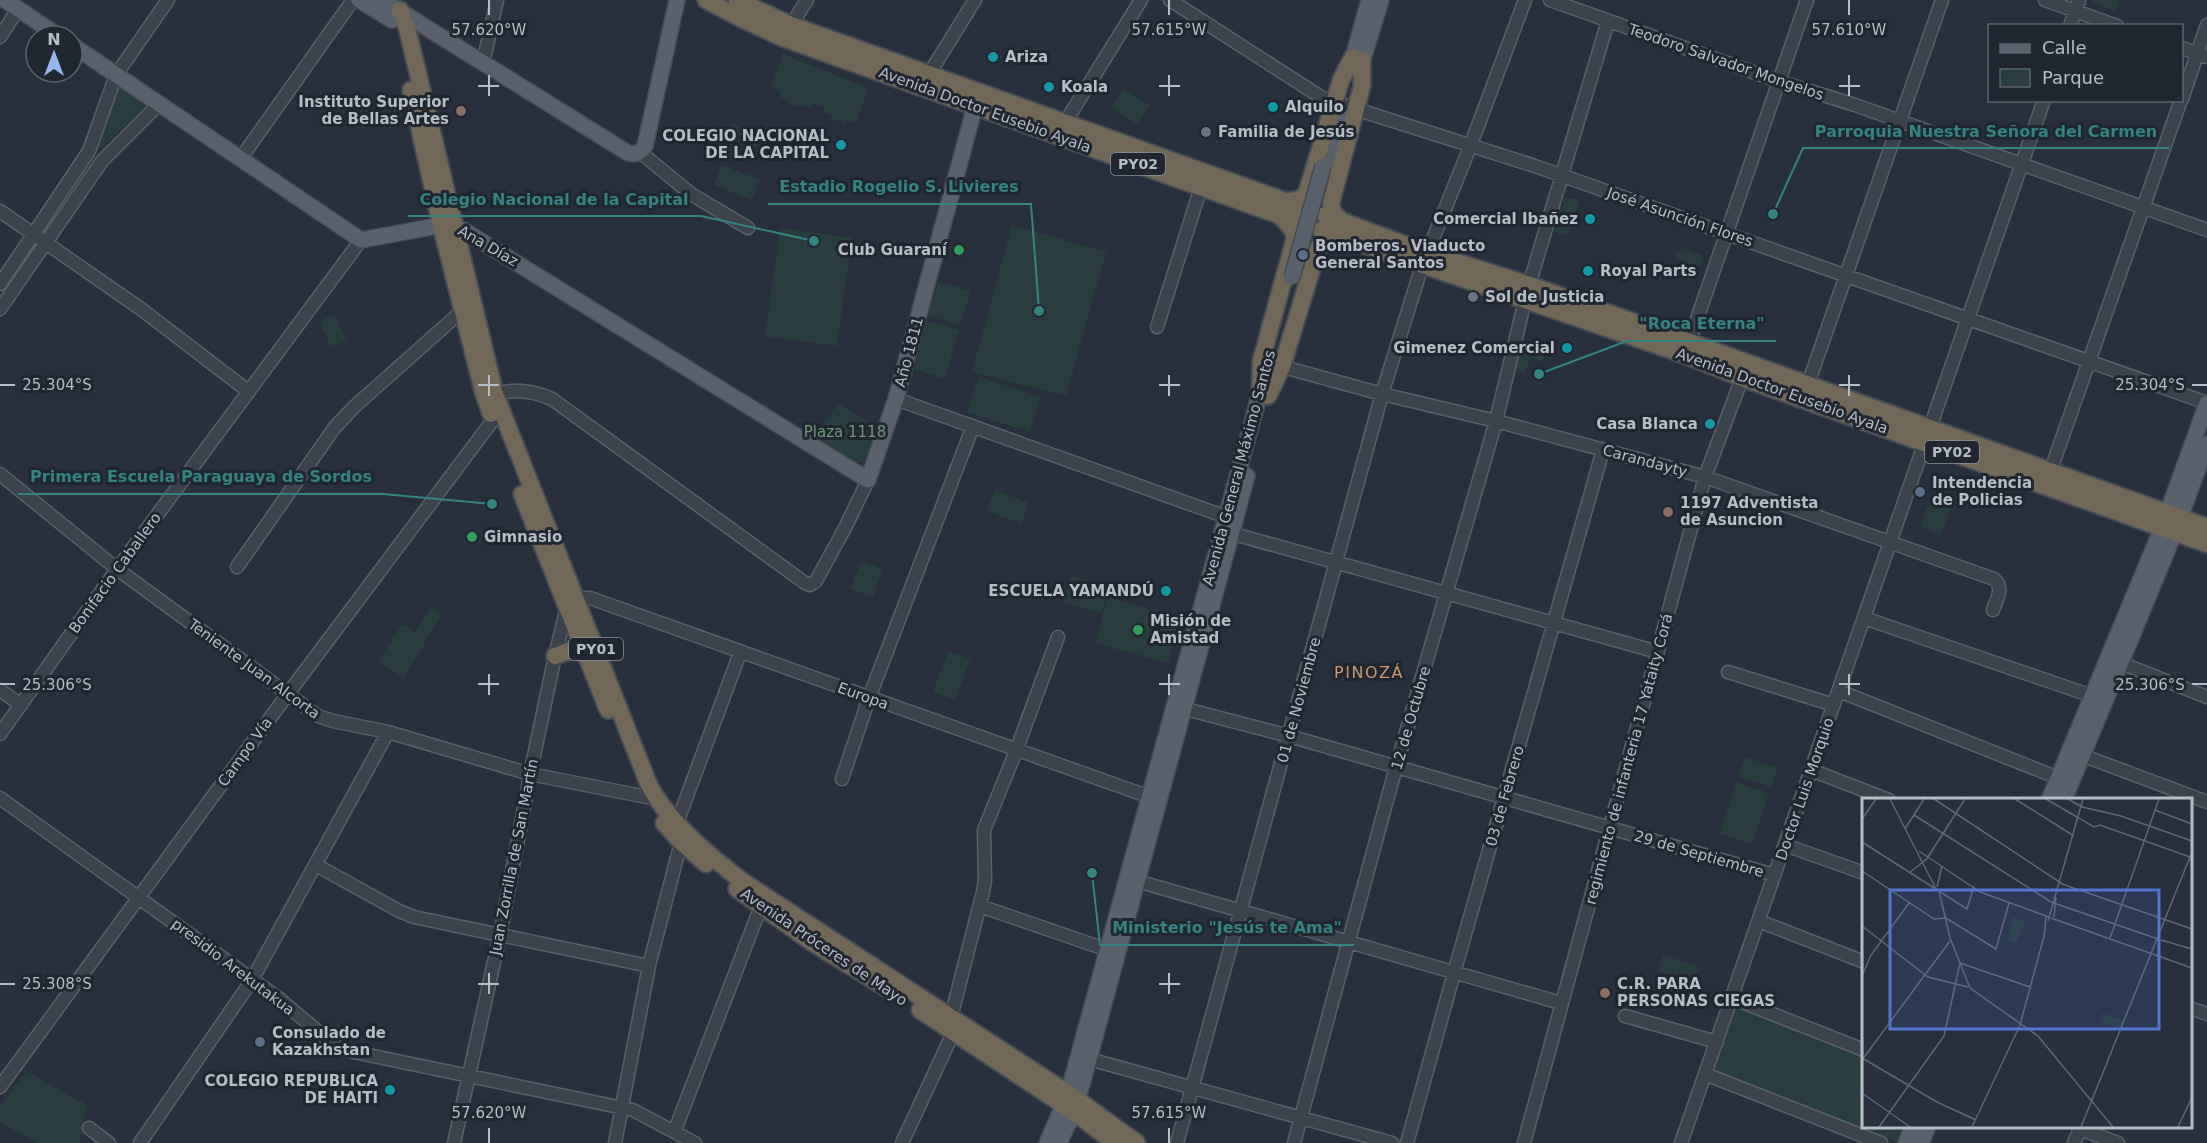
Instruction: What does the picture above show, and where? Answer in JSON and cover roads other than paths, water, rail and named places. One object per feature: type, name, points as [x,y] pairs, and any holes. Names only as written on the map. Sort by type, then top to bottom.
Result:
[{"type":"highway","name":"Avenida Doctor Eusebio Ayala","points":[[706,0],[738,17],[928,74],[1201,187],[1282,207]]},
{"type":"highway","name":"Avenida Doctor Eusebio Ayala","points":[[737,0],[787,31],[975,106],[1061,129],[1303,215]]},
{"type":"highway","name":"Avenida Próceres de Mayo","points":[[390,5],[430,176],[448,225],[490,396],[493,420],[650,786],[650,798]]},
{"type":"highway","name":"Avenida Próceres de Mayo","points":[[390,5],[407,28],[448,225],[463,310],[490,396],[572,603],[582,646],[650,798],[732,886],[760,906],[952,1025]]},
{"type":"highway","points":[[1264,395],[1261,361],[1294,238],[1293,230],[1282,207],[1306,195],[1345,104],[1362,86],[1358,58]]},
{"type":"highway","points":[[1264,395],[1279,366],[1318,248],[1340,228],[1331,203],[1345,104]]},
{"type":"highway","name":"Avenida Doctor Eusebio Ayala","points":[[1323,223],[1528,292],[2048,478],[2171,523],[2207,544]]},
{"type":"highway","name":"Avenida Doctor Eusebio Ayala","points":[[1687,349],[1742,378],[1805,392]]},
{"type":"highway","name":"Avenida Doctor Eusebio Ayala","points":[[2171,523],[2207,528]]},
{"type":"highway","points":[[555,656],[582,646]]},
{"type":"highway","name":"Avenida Próceres de Mayo","points":[[679,831],[745,883],[952,1025],[1071,1103]]},
{"type":"highway","name":"PY01","points":[[1071,1103],[1115,1143]]},
{"type":"highway","name":"PY01","points":[[1071,1103],[1137,1143]]},
{"type":"main road","points":[[5,0],[40,24]]},
{"type":"main road","points":[[359,0],[390,5],[628,153],[640,152],[645,146],[676,0]]},
{"type":"main road","points":[[1358,58],[1368,0]]},
{"type":"main road","points":[[1358,58],[1381,0]]},
{"type":"main road","points":[[84,53],[361,240]]},
{"type":"main road","name":"Avenida General Máximo Santos","points":[[1047,1143],[1071,1103],[1089,1059],[1179,707],[1345,104]]},
{"type":"main road","name":"Año 1811","points":[[868,480],[896,399],[975,106]]},
{"type":"main road","name":"Ana Díaz","points":[[361,240],[448,225],[868,480]]},
{"type":"main road","name":"Avenida General Máximo Santos","points":[[1279,339],[1279,366]]},
{"type":"main road","points":[[2171,523],[2207,403]]},
{"type":"main road","points":[[2050,798],[2064,780],[2076,753],[2171,523],[2207,444]]},
{"type":"main road","name":"Avenida General Máximo Santos","points":[[1059,1143],[1108,950],[1133,880],[1149,797],[1179,707]]},
{"type":"main road","points":[[2064,780],[2064,798]]},
{"type":"main road","points":[[1906,1143],[1911,1128]]},
{"type":"main road","points":[[1921,1143],[1927,1128]]},
{"type":"street","points":[[0,284],[89,151],[116,75],[168,0]]},
{"type":"street","points":[[241,158],[353,0]]},
{"type":"street","points":[[483,63],[497,0]]},
{"type":"street","points":[[787,31],[807,0]]},
{"type":"street","points":[[928,74],[975,0]]},
{"type":"street","points":[[1061,129],[1141,0]]},
{"type":"street","name":"José Asunción Flores","points":[[1170,0],[1324,99],[1562,176],[2207,403]]},
{"type":"street","name":"01 de Noviembre","points":[[1177,1143],[1382,394],[1425,259],[1525,0]]},
{"type":"street","name":"Teodoro Salvador Mongelos","points":[[1550,0],[2207,230]]},
{"type":"street","points":[[1687,349],[1807,0]]},
{"type":"street","points":[[1805,392],[1942,0]]},
{"type":"street","points":[[2045,0],[2078,5],[2113,24]]},
{"type":"street","points":[[2071,24],[2078,5]]},
{"type":"street","points":[[0,37],[18,9]]},
{"type":"street","name":"12 de Octubre","points":[[1294,1143],[1396,767],[1496,421],[1528,292],[1608,21]]},
{"type":"street","points":[[2183,96],[2202,56],[2207,25]]},
{"type":"street","points":[[2183,49],[2202,56]]},
{"type":"street","name":"Doctor Luis Morquio","points":[[1681,1143],[2043,102]]},
{"type":"street","points":[[2048,478],[2180,102]]},
{"type":"street","points":[[0,309],[102,161],[159,104]]},
{"type":"street","points":[[89,151],[102,161]]},
{"type":"street","points":[[640,152],[691,194],[748,228]]},
{"type":"street","points":[[1157,327],[1201,187]]},
{"type":"street","points":[[0,211],[141,309],[248,392]]},
{"type":"street","name":"Bonifacio Caballero","points":[[0,734],[117,569],[361,240]]},
{"type":"street","points":[[237,567],[335,427],[355,406],[463,310]]},
{"type":"street","name":"Carandayty","points":[[1279,366],[1705,477],[1994,579],[1999,583],[2000,589],[1993,610]]},
{"type":"street","name":"regimiento de infanteria 17 Yataity Corá","points":[[1524,1143],[1705,477],[1742,378]]},
{"type":"street","name":"Año 1811","points":[[490,396],[526,390],[552,399],[810,585],[816,581],[868,480]]},
{"type":"street","points":[[896,399],[973,426],[1229,525],[1337,562],[1658,652]]},
{"type":"street","name":"Campo Vía","points":[[0,1087],[5,1070],[140,898],[287,695],[493,420]]},
{"type":"street","points":[[842,779],[869,699],[973,426]]},
{"type":"street","name":"03 de Febrero","points":[[1407,1143],[1603,450]]},
{"type":"street","name":"Teniente Juan Alcorta","points":[[0,474],[117,569],[313,714],[325,719],[388,732],[530,774],[650,798]]},
{"type":"street","name":"Europa","points":[[572,603],[590,598],[1149,797]]},
{"type":"street","name":"Juan Zorrilla de San Martín","points":[[454,1143],[500,935],[555,656],[572,603]]},
{"type":"street","points":[[1864,618],[2098,698]]},
{"type":"street","points":[[902,1143],[952,1025],[986,880],[984,831],[1058,636]]},
{"type":"street","points":[[615,1143],[649,966],[679,831],[740,653]]},
{"type":"street","points":[[2114,661],[2207,697]]},
{"type":"street","points":[[1728,672],[1834,705]]},
{"type":"street","points":[[0,690],[21,705]]},
{"type":"street","points":[[1839,691],[2064,780]]},
{"type":"street","name":"29 de Septiembre","points":[[1179,707],[1289,736],[1774,875]]},
{"type":"street","points":[[140,1143],[252,980],[388,732]]},
{"type":"street","points":[[2076,753],[2207,802]]},
{"type":"street","points":[[1811,770],[1884,798]]},
{"type":"street","name":"presidio Arekutakua","points":[[0,798],[252,980],[334,1045],[344,1050],[633,1110],[675,1130],[695,1143]]},
{"type":"street","points":[[1785,845],[1862,873]]},
{"type":"street","points":[[316,865],[414,917],[649,966]]},
{"type":"street","points":[[1133,880],[1561,1003]]},
{"type":"street","points":[[675,1130],[760,906]]},
{"type":"street","points":[[980,906],[1108,950]]},
{"type":"street","points":[[1759,921],[1862,962]]},
{"type":"street","points":[[1732,998],[1862,1050]]},
{"type":"street","points":[[2192,1009],[2207,1014]]},
{"type":"street","points":[[1625,1016],[1716,1042]]},
{"type":"street","points":[[1089,1059],[1392,1143]]},
{"type":"street","points":[[1705,1074],[1881,1143]]},
{"type":"street","points":[[89,1128],[109,1143]]},
{"type":"street","points":[[2074,1143],[2080,1128],[2118,1143]]},
{"type":"place","name":"Ariza","points":[[993,57]]},
{"type":"place","name":"Koala","points":[[1049,87]]},
{"type":"place","name":"Alquilo","points":[[1273,107]]},
{"type":"place","name":"Instituto Superior de Bellas Artes","points":[[461,111]]},
{"type":"place","name":"Familia de Jesús","points":[[1206,132]]},
{"type":"place","name":"COLEGIO NACIONAL DE LA CAPITAL","points":[[841,145]]},
{"type":"place","name":"Parroquia Nuestra Señora del Carmen","points":[[1773,214]]},
{"type":"place","name":"Comercial Ibañez","points":[[1590,219]]},
{"type":"place","name":"Colegio Nacional de la Capital","points":[[814,241]]},
{"type":"place","name":"Club Guaraní","points":[[959,250]]},
{"type":"place","name":"Bomberos. Viaducto General Santos","points":[[1303,255]]},
{"type":"place","name":"Royal Parts","points":[[1588,271]]},
{"type":"place","name":"Sol de Justicia","points":[[1473,297]]},
{"type":"place","name":"Estadio Rogelio S. Livieres","points":[[1039,311]]},
{"type":"place","name":"Gimenez Comercial","points":[[1567,348]]},
{"type":"place","name":"\"Roca Eterna\"","points":[[1539,374]]},
{"type":"place","name":"Casa Blanca","points":[[1710,424]]},
{"type":"place","name":"Intendencia de Policias","points":[[1920,492]]},
{"type":"place","name":"Primera Escuela Paraguaya de Sordos","points":[[492,504]]},
{"type":"place","name":"1197 Adventista de Asuncion","points":[[1668,512]]},
{"type":"place","name":"Gimnasio","points":[[472,537]]},
{"type":"place","name":"ESCUELA YAMANDÚ","points":[[1166,591]]},
{"type":"place","name":"Misión de Amistad","points":[[1138,630]]},
{"type":"place","name":"Ministerio \"Jesús te Ama\"","points":[[1092,873]]},
{"type":"place","name":"C.R. PARA PERSONAS CIEGAS","points":[[1605,993]]},
{"type":"place","name":"Consulado de Kazakhstan","points":[[260,1042]]},
{"type":"place","name":"COLEGIO REPUBLICA DE HAITI","points":[[390,1090]]},
{"type":"district","name":"PINOZÁ","points":[[1369,672]]},
{"type":"park label","name":"Plaza 1118","points":[[845,432]]}]
